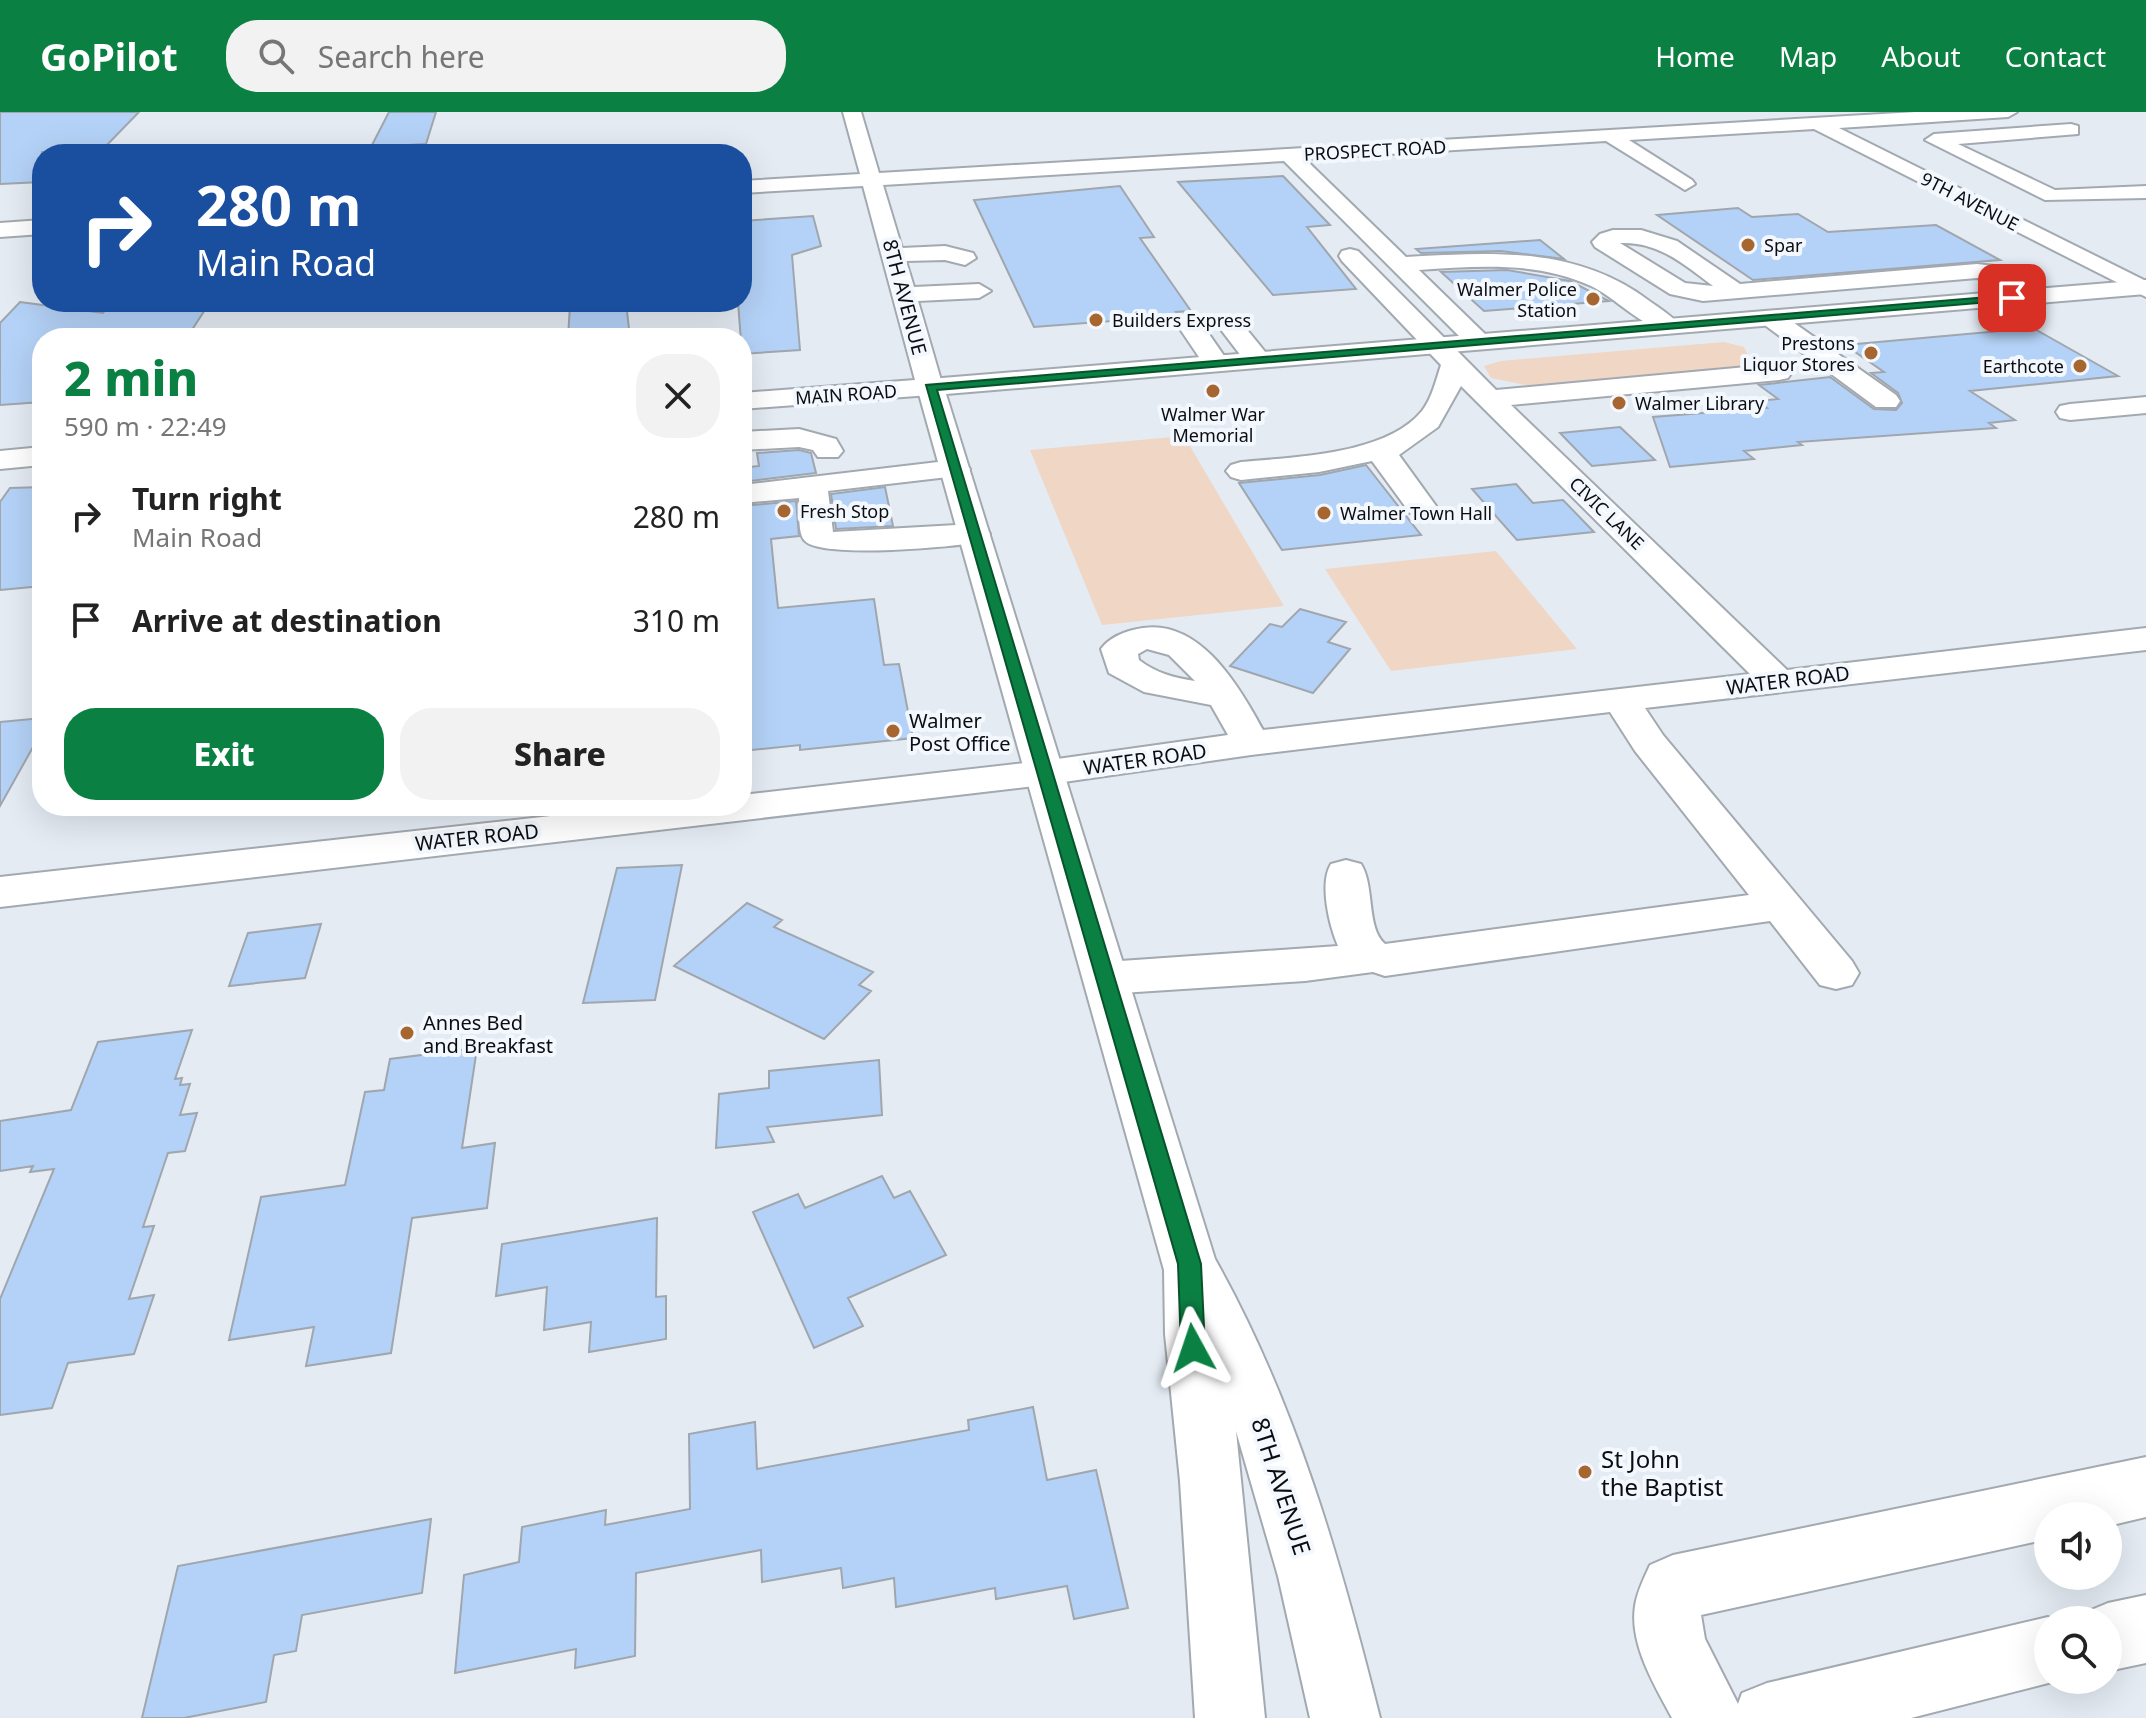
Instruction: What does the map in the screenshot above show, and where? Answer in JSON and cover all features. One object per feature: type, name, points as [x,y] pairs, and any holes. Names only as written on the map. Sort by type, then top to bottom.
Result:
[{"type":"street","name":"8TH AVENUE","points":[[852,112],[1189,1264],[1231,1344],[1257,1409],[1298,1532],[1345,1718]]},
{"type":"street","name":"9TH AVENUE","points":[[1795,112],[2144,288]]},
{"type":"street","name":"PROSPECT ROAD","points":[[752,186],[2008,112]]},
{"type":"street","points":[[2071,130],[1934,140],[2027,186],[2065,198],[2146,192]]},
{"type":"street","points":[[1610,136],[1685,184]]},
{"type":"street","points":[[1475,144],[1497,163]]},
{"type":"street","points":[[1289,155],[1478,341]]},
{"type":"street","points":[[1905,194],[2027,186]]},
{"type":"street","points":[[1934,209],[1979,206]]},
{"type":"street","points":[[0,230],[32,228]]},
{"type":"street","points":[[1732,289],[1658,238],[1637,235],[1604,239],[1603,242],[1678,289],[1703,294],[1732,289],[1989,271],[2004,273],[2041,295]]},
{"type":"street","points":[[894,255],[945,253],[965,258]]},
{"type":"street","name":"CIVIC LANE","points":[[1350,256],[1489,399],[1778,681]]},
{"type":"street","points":[[1401,264],[1515,258],[1557,263],[1609,286],[1668,327]]},
{"type":"street","name":"MAIN ROAD","points":[[752,400],[1257,359],[1446,353],[1478,341],[2144,288]]},
{"type":"street","points":[[905,295],[979,291]]},
{"type":"street","points":[[1703,294],[1740,320]]},
{"type":"street","points":[[1771,318],[1886,401]]},
{"type":"street","points":[[1231,326],[1257,359]]},
{"type":"street","points":[[1193,329],[1216,363]]},
{"type":"street","points":[[1241,471],[1319,463],[1386,450],[1422,427],[1433,415],[1446,392],[1446,353]]},
{"type":"street","points":[[1489,399],[1779,372]]},
{"type":"street","points":[[2070,412],[2146,405]]},
{"type":"street","points":[[752,440],[799,438],[826,445],[828,451]]},
{"type":"street","points":[[1386,450],[1384,455],[1389,467],[1421,506]]},
{"type":"street","points":[[0,460],[32,457]]},
{"type":"street","points":[[752,493],[813,488],[823,479],[955,469]]},
{"type":"street","points":[[813,488],[818,537],[826,541],[974,534]]},
{"type":"street","name":"WATER ROAD","points":[[752,806],[1043,773],[1251,743],[2146,639]]},
{"type":"street","points":[[1223,695],[1251,743]]},
{"type":"street","points":[[1621,701],[1649,743],[1836,973]]},
{"type":"street","name":"WATER ROAD","points":[[0,892],[666,816]]},
{"type":"street","points":[[1346,874],[1355,933],[1364,954],[1371,957]]},
{"type":"street","points":[[1106,978],[1203,969],[1306,967],[1371,957],[1415,958],[1475,946],[1781,905]]},
{"type":"street","name":"8TH AVENUE","points":[[1189,1264],[1193,1348],[1214,1510],[1221,1642],[1230,1718]]},
{"type":"street","points":[[1709,1718],[1665,1621],[1666,1603],[1673,1588],[2146,1487]]},
{"type":"street","points":[[2122,1634],[2146,1629]]},
{"type":"street","points":[[1782,1716],[2034,1654]]},
{"type":"shaded area","points":[[1724,342],[1744,347],[1750,360],[1735,369],[1536,387],[1491,378],[1484,366],[1501,361]]},
{"type":"shaded area","points":[[1184,436],[1284,606],[1102,625],[1030,450]]},
{"type":"shaded area","points":[[1496,551],[1577,649],[1391,671],[1325,569]]},
{"type":"building","points":[[0,112],[139,112],[108,144],[32,144],[32,182],[0,184]]},
{"type":"building","points":[[389,112],[436,112],[426,144],[373,144]]},
{"type":"building","points":[[1283,176],[1330,225],[1307,227],[1356,289],[1273,295],[1178,182]]},
{"type":"building","points":[[1120,186],[1154,237],[1140,238],[1191,311],[1176,312],[1179,316],[1034,327],[974,200]]},
{"type":"building","points":[[1738,208],[1752,217],[1798,214],[1828,232],[1936,225],[2000,260],[1753,280],[1657,215]]},
{"type":"building","points":[[813,216],[821,246],[792,255],[800,350],[752,353],[752,328],[740,328],[739,312],[752,312],[752,220]]},
{"type":"building","points":[[1540,240],[1564,259],[1501,251],[1421,253],[1416,249]]},
{"type":"building","points":[[1507,270],[1570,281],[1609,301],[1484,311],[1441,272]]},
{"type":"building","points":[[20,302],[32,304],[32,312],[204,312],[193,328],[32,328],[32,403],[0,405],[0,323]]},
{"type":"building","points":[[570,312],[627,312],[629,328],[569,328]]},
{"type":"building","points":[[2033,328],[2118,376],[1970,391],[2015,420],[1989,423],[1996,428],[1798,442],[1802,445],[1744,451],[1754,459],[1670,467],[1653,417],[1767,408],[1759,401],[1778,399],[1759,385],[1830,377],[1874,409],[1896,410],[1902,403],[1898,393],[1871,373],[1884,372],[1845,345]]},
{"type":"building","points":[[1620,427],[1655,460],[1592,466],[1560,433]]},
{"type":"building","points":[[799,450],[811,453],[816,473],[752,481],[752,467],[759,466],[757,453]]},
{"type":"building","name":"Walmer Town Hall","points":[[1366,465],[1421,535],[1282,550],[1239,483],[1320,475]]},
{"type":"building","points":[[1516,484],[1533,503],[1563,500],[1594,532],[1517,540],[1472,489]]},
{"type":"building","points":[[32,487],[32,587],[0,590],[0,502],[10,488]]},
{"type":"building","points":[[885,487],[893,526],[836,529],[831,494]]},
{"type":"building","points":[[796,501],[799,536],[771,539],[778,608],[874,599],[884,665],[899,664],[913,738],[800,750],[800,745],[752,750],[752,505]]},
{"type":"building","points":[[1300,609],[1346,622],[1328,642],[1350,649],[1313,693],[1230,666],[1270,624],[1282,627]]},
{"type":"building","points":[[32,719],[32,749],[0,806],[0,722]]},
{"type":"building","points":[[682,865],[655,1000],[583,1003],[617,868]]},
{"type":"building","points":[[747,903],[782,920],[774,927],[873,972],[859,985],[871,991],[824,1039],[674,966]]},
{"type":"building","points":[[321,924],[305,978],[229,986],[248,933]]},
{"type":"building","points":[[192,1030],[175,1079],[182,1078],[180,1085],[190,1084],[180,1115],[197,1113],[185,1151],[168,1153],[143,1227],[154,1226],[129,1299],[154,1295],[134,1354],[68,1363],[52,1408],[0,1415],[0,1299],[54,1169],[30,1172],[33,1166],[0,1171],[0,1121],[71,1110],[98,1042]]},
{"type":"building","points":[[477,1048],[462,1148],[495,1143],[487,1208],[412,1218],[391,1353],[306,1366],[314,1327],[229,1340],[261,1197],[345,1185],[365,1092],[384,1090],[390,1059]]},
{"type":"building","points":[[879,1060],[882,1115],[767,1127],[774,1142],[716,1148],[719,1094],[769,1088],[769,1071]]},
{"type":"building","points":[[882,1176],[894,1198],[910,1191],[946,1255],[848,1298],[863,1326],[814,1348],[753,1212],[798,1194],[805,1208]]},
{"type":"building","points":[[657,1218],[656,1297],[666,1296],[666,1339],[589,1352],[591,1322],[544,1330],[547,1287],[496,1296],[502,1244]]},
{"type":"building","points":[[1033,1407],[1047,1480],[1096,1470],[1128,1608],[1074,1619],[1067,1586],[996,1599],[995,1588],[896,1607],[894,1578],[843,1588],[841,1568],[762,1582],[761,1550],[636,1573],[635,1656],[575,1668],[576,1649],[455,1673],[464,1575],[519,1562],[522,1527],[606,1510],[605,1525],[690,1509],[689,1434],[755,1422],[757,1469],[969,1430],[968,1420]]},
{"type":"building","points":[[431,1519],[422,1593],[302,1615],[296,1651],[274,1655],[266,1702],[184,1718],[142,1718],[178,1566]]},
{"type":"place","name":"Spar","points":[[1748,245]]},
{"type":"place","name":"Walmer Police Station","points":[[1593,299]]},
{"type":"place","name":"Builders Express","points":[[1096,320]]},
{"type":"place","name":"Prestons Liquor Stores","points":[[1871,353]]},
{"type":"place","name":"Earthcote","points":[[2080,366]]},
{"type":"place","name":"Walmer War Memorial","points":[[1213,391]]},
{"type":"place","name":"Walmer Library","points":[[1619,403]]},
{"type":"place","name":"Fresh Stop","points":[[784,511]]},
{"type":"place","name":"Walmer Town Hall","points":[[1324,513]]},
{"type":"place","name":"Walmer Post Office","points":[[893,731]]},
{"type":"place","name":"Annes Bed and Breakfast","points":[[407,1033]]},
{"type":"place","name":"St John the Baptist","points":[[1585,1472]]},
{"type":"route","points":[[1193,1348],[1189,1264],[930,387],[2012,298]]}]
